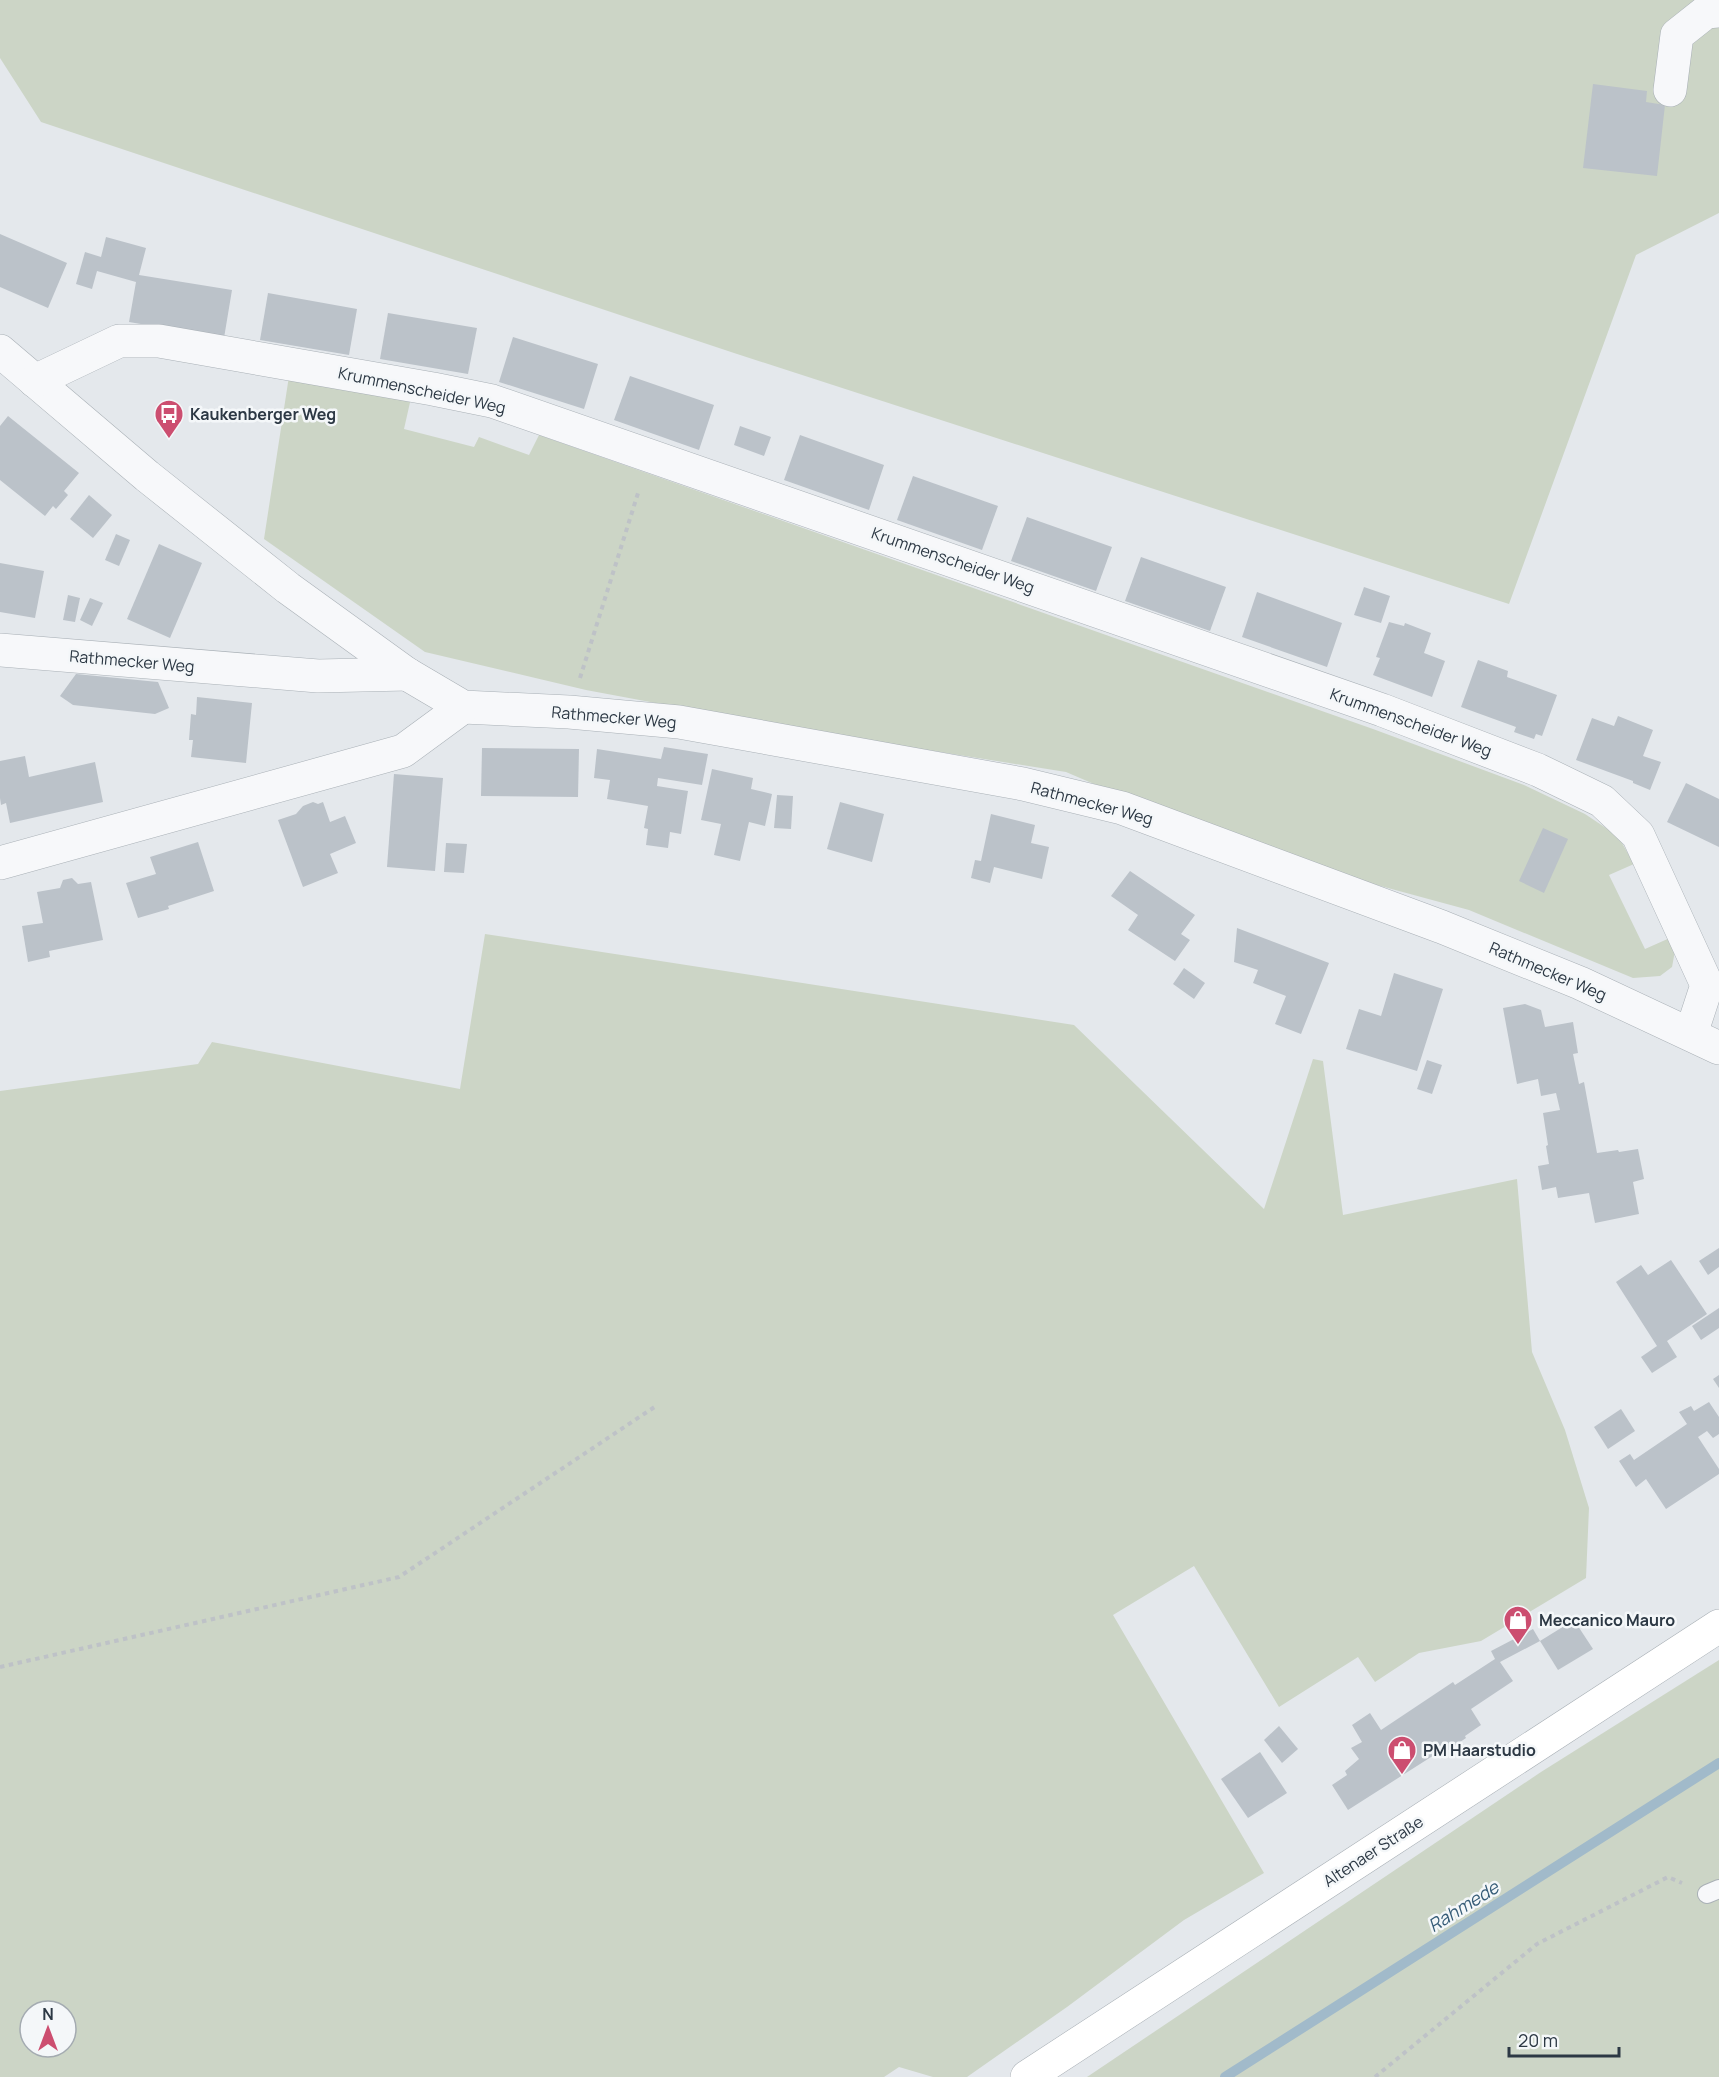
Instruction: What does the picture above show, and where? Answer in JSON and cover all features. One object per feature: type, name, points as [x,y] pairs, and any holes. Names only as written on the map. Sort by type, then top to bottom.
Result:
[{"type":"main road","name":"Altenaer Straße","points":[[1027,2077],[1719,1626]]},
{"type":"street","points":[[1670,90],[1677,34],[1706,12],[1719,11]]},
{"type":"street","name":"Krummenscheider Weg","points":[[35,381],[119,341],[159,341],[492,401],[1382,710],[1538,770],[1602,801],[1638,835],[1707,985],[1705,1041]]},
{"type":"street","points":[[0,351],[147,476],[260,566],[407,674],[463,707],[403,751],[0,863]]},
{"type":"street","name":"Rathmecker Weg","points":[[0,650],[318,676],[407,674]]},
{"type":"street","name":"Rathmecker Weg","points":[[463,707],[569,712],[679,722],[1023,784],[1122,808],[1442,927],[1580,983],[1705,1041]]},
{"type":"path","points":[[569,712],[650,455]]},
{"type":"path","points":[[0,1667],[399,1577],[656,1406]]},
{"type":"path","points":[[1376,2077],[1537,1944],[1668,1877],[1713,1892]]},
{"type":"green space","points":[[0,0],[1719,0],[1719,213],[1636,255],[1509,604],[734,353],[41,122],[0,58]]},
{"type":"green space","points":[[289,376],[411,398],[404,429],[474,447],[479,437],[529,455],[539,435],[1373,729],[1524,785],[1585,814],[1618,836],[1634,864],[1609,875],[1645,949],[1672,937],[1675,951],[1672,967],[1660,976],[1633,978],[1469,910],[1248,850],[1066,772],[795,729],[586,690],[425,652],[264,539]]},
{"type":"green space","points":[[485,934],[1074,1025],[1264,1209],[1313,1059],[1323,1061],[1343,1215],[1517,1179],[1532,1352],[1565,1430],[1589,1508],[1586,1578],[1481,1641],[1419,1653],[1375,1682],[1358,1657],[1279,1707],[1194,1566],[1113,1615],[1264,1873],[1184,1920],[1067,2007],[967,2077],[933,2077],[899,2067],[884,2077],[0,2077],[0,1091],[198,1064],[212,1042],[460,1089]]},
{"type":"green space","points":[[1719,1660],[1719,2077],[1087,2077],[1541,1772]]},
{"type":"building","points":[[1593,84],[1647,91],[1646,102],[1665,105],[1657,176],[1583,168]]},
{"type":"building","points":[[0,234],[67,263],[48,308],[0,287]]},
{"type":"building","points":[[106,237],[146,248],[139,275],[232,290],[224,338],[129,322],[136,282],[97,271],[92,289],[76,284],[85,252],[101,257]]},
{"type":"building","points":[[268,293],[357,309],[349,355],[260,340]]},
{"type":"building","points":[[388,313],[477,328],[468,374],[380,359]]},
{"type":"building","points":[[513,337],[598,364],[584,409],[499,382]]},
{"type":"building","points":[[630,376],[714,405],[699,450],[614,420]]},
{"type":"building","points":[[8,416],[79,473],[64,491],[68,495],[56,509],[53,506],[45,516],[0,480],[0,426]]},
{"type":"building","points":[[740,426],[771,437],[764,456],[734,445]]},
{"type":"building","points":[[800,435],[884,465],[869,510],[784,480]]},
{"type":"building","points":[[913,476],[998,506],[982,550],[897,520]]},
{"type":"building","points":[[89,495],[112,515],[93,538],[70,519]]},
{"type":"building","points":[[1027,517],[1112,547],[1096,591],[1011,561]]},
{"type":"building","points":[[116,534],[130,540],[119,566],[105,560]]},
{"type":"building","points":[[159,544],[202,563],[170,638],[127,619]]},
{"type":"building","points":[[1141,557],[1226,587],[1210,631],[1125,601]]},
{"type":"building","points":[[0,563],[44,571],[35,618],[0,612]]},
{"type":"building","points":[[1364,587],[1390,596],[1381,623],[1354,615]]},
{"type":"building","points":[[1257,592],[1342,623],[1327,667],[1242,637]]},
{"type":"building","points":[[68,595],[80,598],[75,622],[63,620]]},
{"type":"building","points":[[90,598],[103,603],[92,626],[80,620]]},
{"type":"building","points":[[1389,622],[1404,626],[1405,623],[1431,633],[1424,653],[1445,661],[1432,697],[1373,675],[1380,658],[1376,657]]},
{"type":"building","points":[[1478,660],[1508,671],[1507,677],[1557,695],[1542,736],[1536,734],[1534,739],[1514,732],[1516,727],[1461,707]]},
{"type":"building","points":[[76,674],[158,682],[169,708],[155,714],[73,705],[60,696]]},
{"type":"building","points":[[197,697],[252,703],[246,763],[191,757],[193,740],[189,740],[191,714],[196,715]]},
{"type":"building","points":[[1618,716],[1653,730],[1643,756],[1661,762],[1650,790],[1633,781],[1576,760],[1592,718],[1614,726]]},
{"type":"building","points":[[664,747],[708,754],[702,785],[658,778],[657,786],[688,791],[681,834],[670,832],[668,848],[646,845],[648,829],[644,828],[648,806],[607,799],[610,780],[594,778],[597,749],[661,759]]},
{"type":"building","points":[[482,748],[579,749],[578,797],[481,796]]},
{"type":"building","points":[[25,756],[29,777],[95,762],[103,802],[10,823],[6,803],[1,805],[0,761]]},
{"type":"building","points":[[712,769],[753,778],[751,789],[772,794],[765,826],[749,822],[740,861],[714,855],[721,824],[701,820]]},
{"type":"building","points":[[394,774],[443,778],[435,871],[387,867]]},
{"type":"building","points":[[1686,783],[1719,799],[1719,847],[1667,822]]},
{"type":"building","points":[[777,795],[793,796],[791,829],[774,828]]},
{"type":"building","points":[[313,802],[318,804],[323,802],[330,822],[345,816],[356,843],[330,854],[338,873],[303,887],[278,820],[296,814],[303,806]]},
{"type":"building","points":[[840,802],[884,814],[872,862],[827,849]]},
{"type":"building","points":[[991,814],[1035,825],[1031,843],[1049,847],[1042,879],[994,867],[990,883],[971,878],[975,860],[981,861]]},
{"type":"building","points":[[1543,828],[1568,839],[1544,893],[1519,881]]},
{"type":"building","points":[[198,842],[214,891],[168,906],[169,909],[138,918],[126,883],[156,874],[150,857]]},
{"type":"building","points":[[446,843],[467,844],[464,873],[444,872]]},
{"type":"building","points":[[1130,871],[1195,915],[1181,934],[1190,940],[1175,961],[1128,930],[1138,915],[1111,896]]},
{"type":"building","points":[[72,878],[78,884],[91,882],[103,940],[49,951],[50,957],[28,962],[22,926],[43,923],[37,892],[60,888],[63,880]]},
{"type":"building","points":[[1237,928],[1329,963],[1301,1034],[1275,1024],[1286,996],[1253,983],[1258,970],[1234,962]]},
{"type":"building","points":[[1184,968],[1205,983],[1194,999],[1173,984]]},
{"type":"building","points":[[1394,973],[1443,989],[1417,1071],[1346,1049],[1359,1009],[1381,1016]]},
{"type":"building","points":[[1525,1004],[1541,1010],[1545,1027],[1573,1022],[1578,1053],[1573,1054],[1579,1084],[1584,1082],[1597,1153],[1638,1149],[1644,1179],[1633,1182],[1639,1214],[1595,1223],[1589,1193],[1558,1198],[1556,1187],[1542,1190],[1538,1166],[1549,1164],[1543,1113],[1560,1110],[1556,1093],[1541,1096],[1538,1079],[1517,1084],[1503,1008]]},
{"type":"building","points":[[1427,1060],[1442,1065],[1432,1094],[1417,1089]]},
{"type":"building","points":[[1719,1248],[1719,1267],[1708,1275],[1699,1261]]},
{"type":"building","points":[[1671,1260],[1707,1314],[1667,1341],[1677,1357],[1652,1373],[1641,1357],[1657,1346],[1616,1282],[1641,1265],[1648,1275]]},
{"type":"building","points":[[1719,1308],[1719,1328],[1701,1340],[1692,1326]]},
{"type":"building","points":[[1719,1375],[1719,1388],[1713,1379]]},
{"type":"building","points":[[1709,1402],[1719,1417],[1719,1434],[1713,1438],[1707,1431],[1698,1437],[1719,1469],[1719,1474],[1666,1509],[1646,1479],[1636,1487],[1619,1461],[1630,1454],[1634,1460],[1687,1424],[1679,1412],[1691,1406],[1694,1411]]},
{"type":"building","points":[[1621,1409],[1635,1431],[1608,1449],[1594,1427]]},
{"type":"building","points":[[1574,1620],[1593,1649],[1558,1670],[1540,1641]]},
{"type":"building","points":[[1533,1629],[1540,1641],[1500,1662],[1513,1681],[1471,1709],[1481,1725],[1444,1753],[1442,1750],[1348,1810],[1332,1785],[1347,1775],[1345,1771],[1359,1759],[1351,1748],[1362,1742],[1352,1725],[1370,1713],[1381,1730],[1453,1682],[1455,1685],[1495,1659],[1491,1651]]},
{"type":"building","points":[[1279,1726],[1298,1749],[1282,1763],[1264,1740]]},
{"type":"building","points":[[1260,1752],[1287,1793],[1248,1818],[1221,1779]]},
{"type":"waterway","name":"Rahmede","points":[[1225,2077],[1719,1763]]},
{"type":"place","name":"Kaukenberger Weg","points":[[169,440]]},
{"type":"place","name":"Meccanico Mauro","points":[[1518,1646]]},
{"type":"place","name":"PM Haarstudio","points":[[1402,1776]]}]
